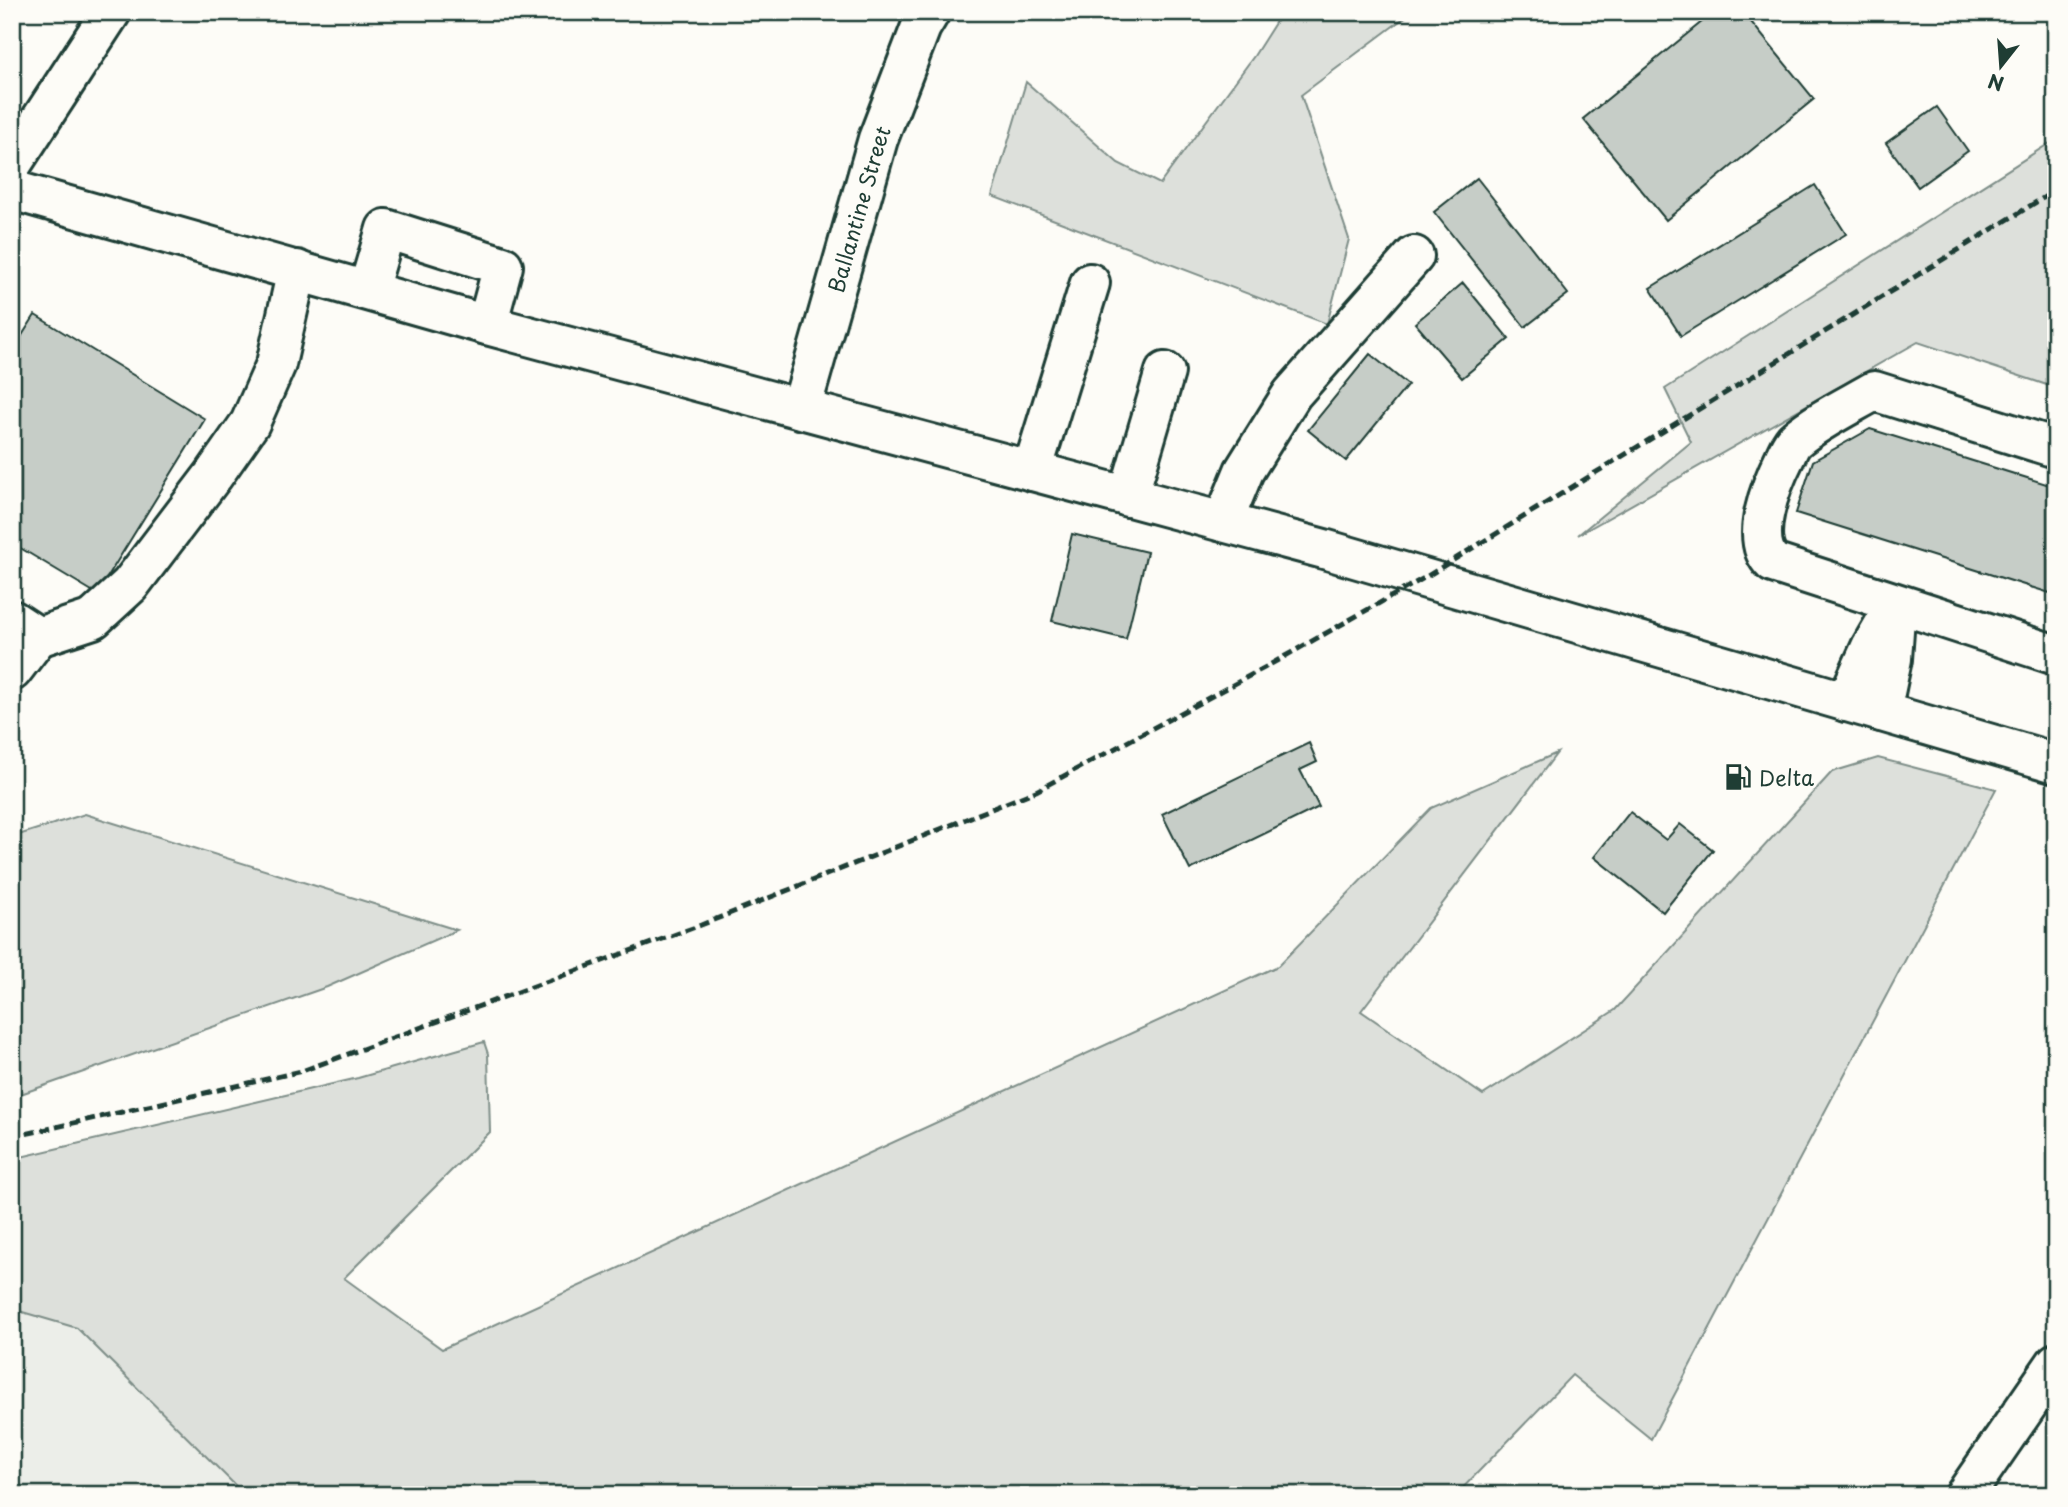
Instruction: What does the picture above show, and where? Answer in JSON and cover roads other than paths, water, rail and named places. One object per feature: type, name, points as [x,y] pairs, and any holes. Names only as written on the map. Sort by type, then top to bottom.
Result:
[{"type":"main road","points":[[12,164],[111,12]]},
{"type":"main road","name":"Ballantine Street","points":[[801,409],[878,139],[921,27],[930,12]]},
{"type":"main road","points":[[12,190],[487,325],[1424,578],[2056,763]]},
{"type":"main road","points":[[368,290],[386,229],[503,265],[487,325]]},
{"type":"main road","points":[[1223,522],[1244,471],[1293,394],[1414,256]]},
{"type":"main road","points":[[12,671],[25,628],[93,620],[130,585],[250,424],[276,364],[297,270]]},
{"type":"main road","points":[[1032,471],[1090,283]]},
{"type":"main road","points":[[1128,497],[1165,372]]},
{"type":"main road","points":[[2056,448],[1874,391],[1794,440],[1771,490],[1763,531],[1766,557],[1773,564],[2056,655]]},
{"type":"main road","points":[[1863,707],[1871,648],[1896,604]]},
{"type":"main road","points":[[1965,1495],[2056,1363]]},
{"type":"railway","points":[[12,1137],[302,1071],[701,925],[1036,791],[1424,578],[2056,190]]},
{"type":"place","name":"Delta","points":[[1738,777]]}]
